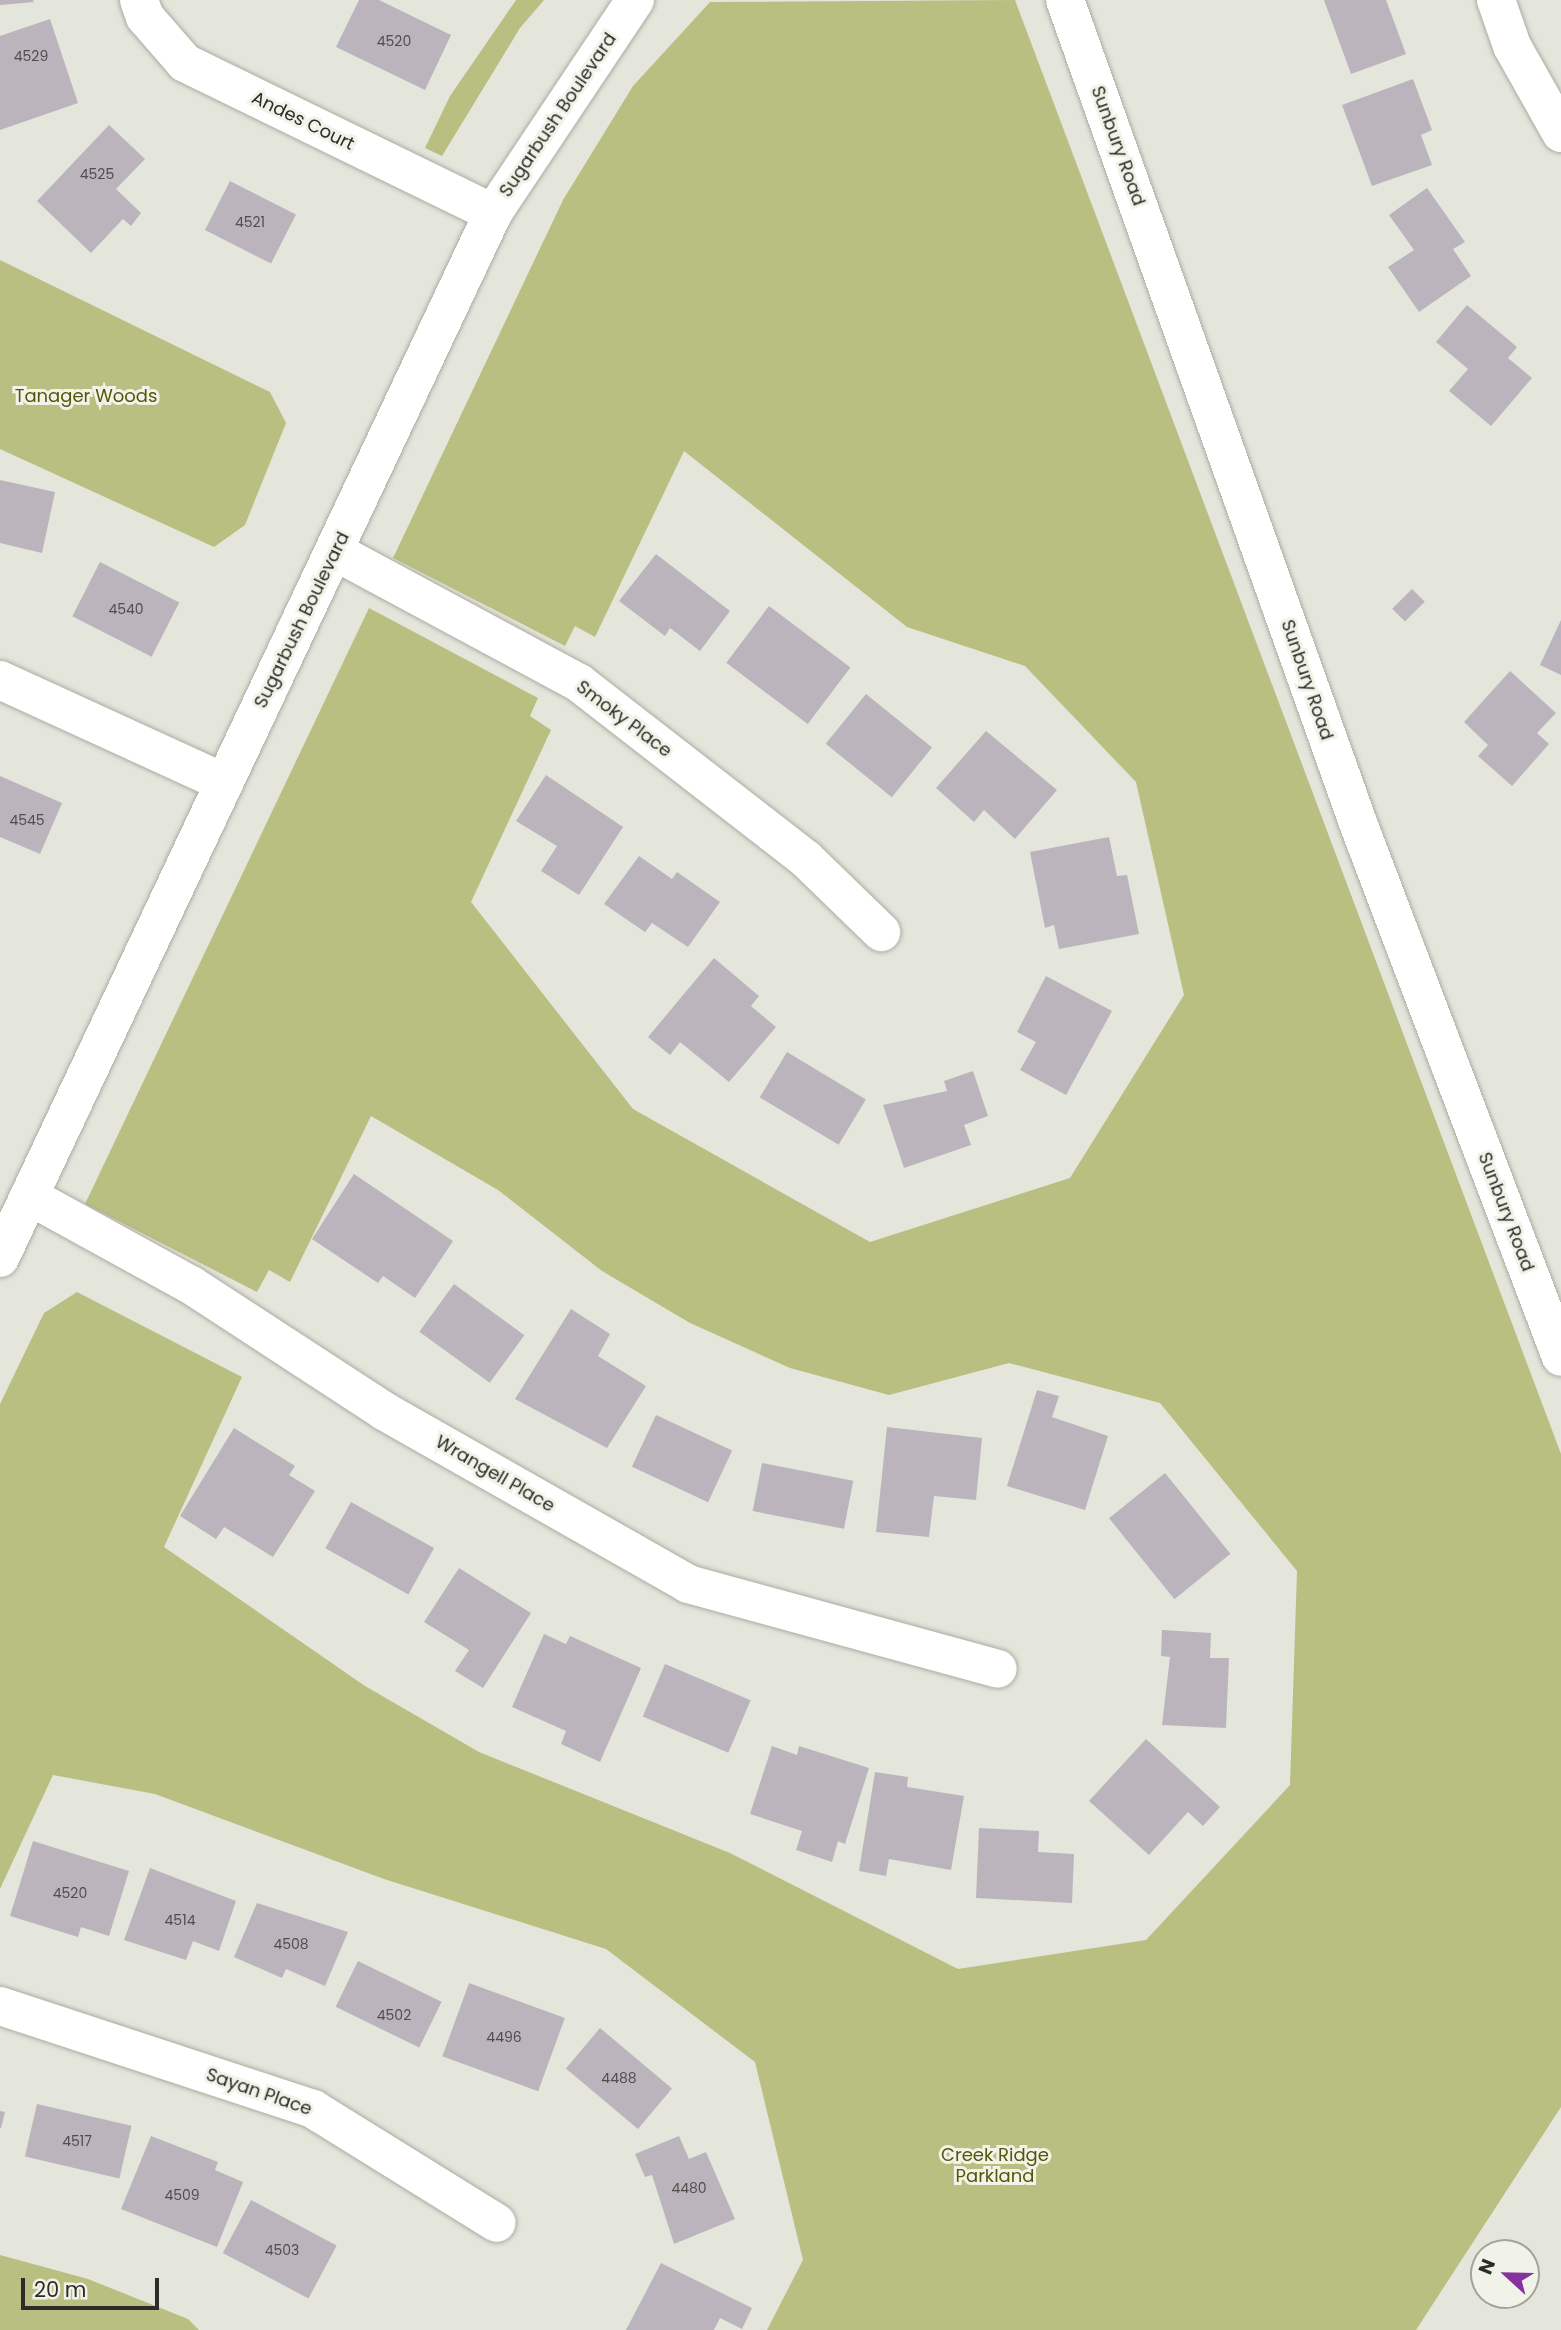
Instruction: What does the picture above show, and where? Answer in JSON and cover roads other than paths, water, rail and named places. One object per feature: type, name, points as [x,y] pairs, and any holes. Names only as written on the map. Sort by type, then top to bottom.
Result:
[{"type":"street","name":"Andes Court","points":[[139,0],[145,17],[186,63],[493,213]]},
{"type":"street","name":"Sugarbush Boulevard","points":[[0,1258],[223,782],[336,552],[493,213],[635,0]]},
{"type":"street","name":"Sunbury Road","points":[[1065,0],[1358,823],[1561,1357]]},
{"type":"street","points":[[1496,0],[1512,46],[1561,133]]},
{"type":"street","name":"Smoky Place","points":[[336,552],[579,683],[806,859],[881,932]]},
{"type":"street","points":[[0,680],[223,782]]},
{"type":"street","name":"Wrangell Place","points":[[29,1196],[191,1285],[384,1411],[688,1584],[998,1668]]},
{"type":"street","name":"Sayan Place","points":[[0,2006],[313,2109],[496,2222]]},
{"type":"park label","name":"Tanager Woods","points":[[86,396]]},
{"type":"park label","name":"Creek Ridge Parkland","points":[[995,2166]]}]
